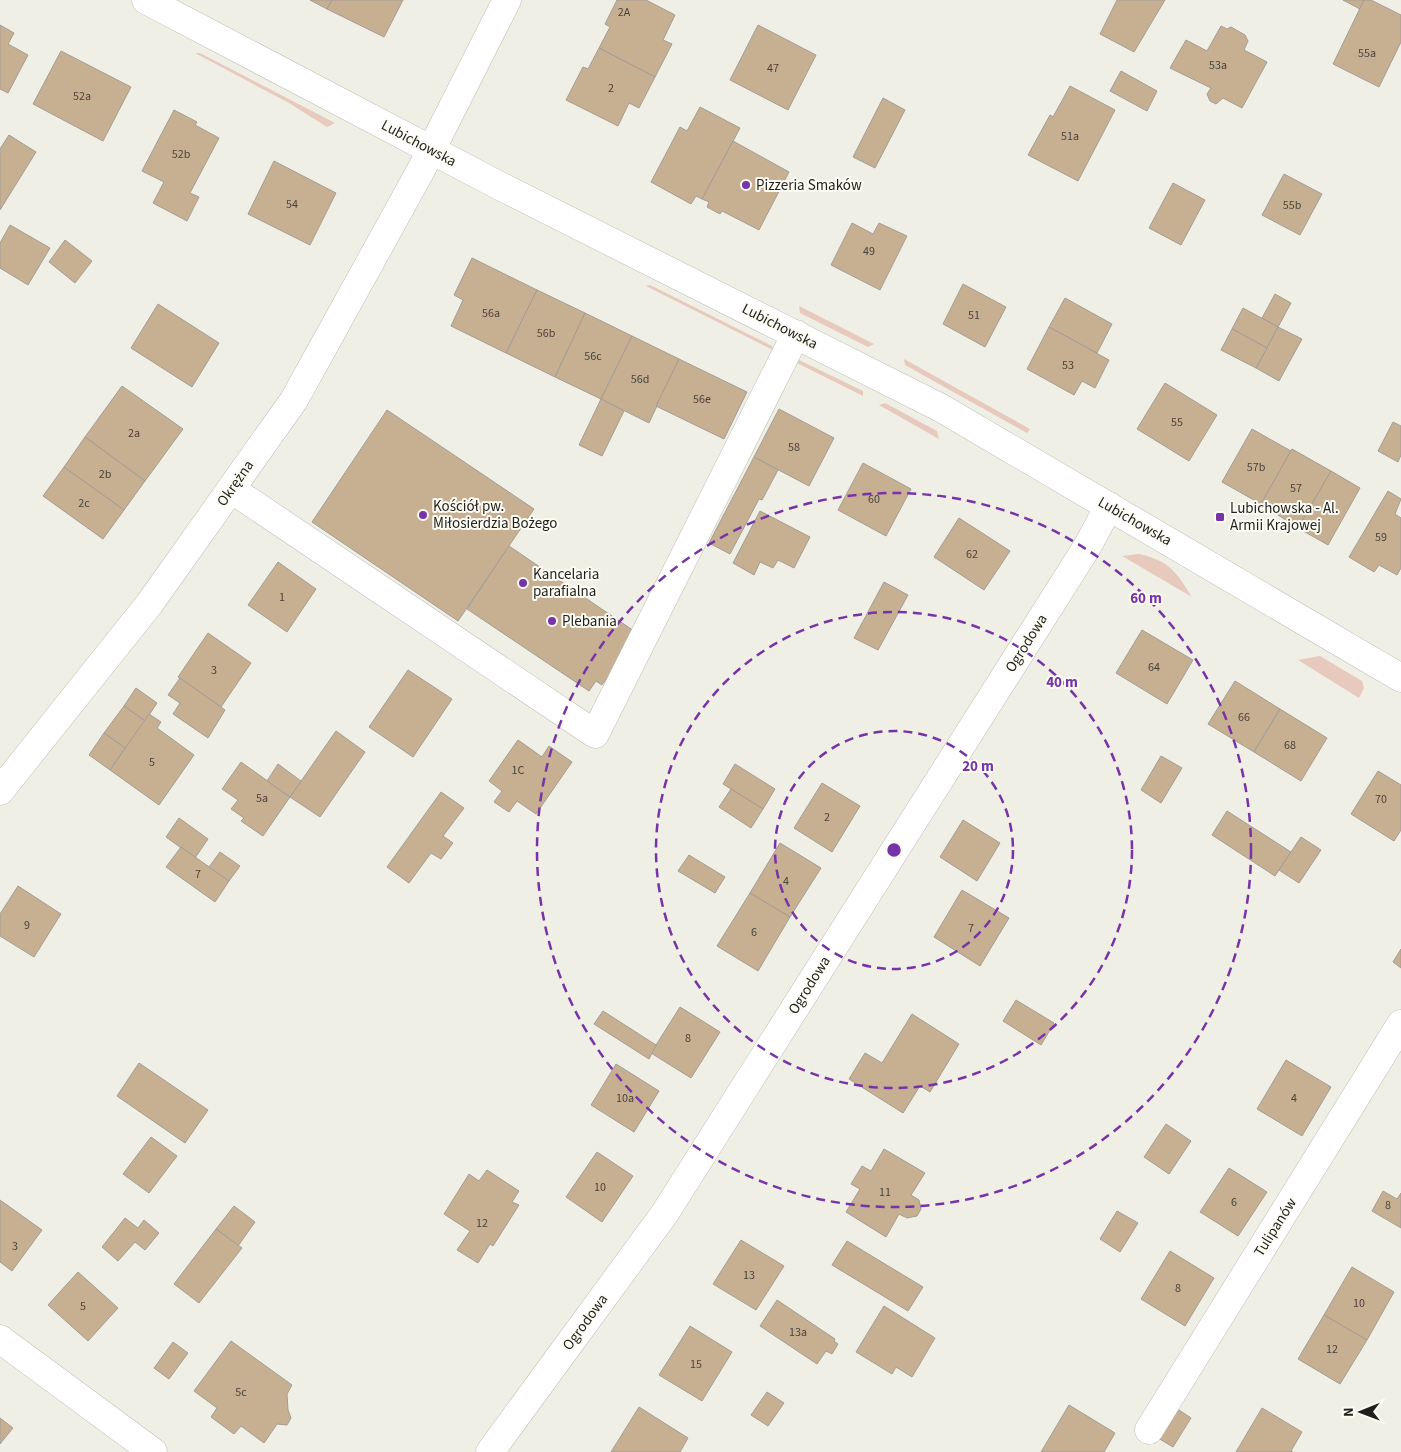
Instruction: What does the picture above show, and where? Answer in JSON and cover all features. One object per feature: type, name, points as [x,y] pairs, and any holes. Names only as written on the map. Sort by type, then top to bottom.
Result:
[{"type":"street","name":"Lubichowska","points":[[146,0],[431,149],[941,408],[1401,678]]},
{"type":"street","name":"Okrężna","points":[[0,791],[150,603],[294,400],[431,149],[507,0]]},
{"type":"street","points":[[231,489],[595,734],[796,334]]},
{"type":"street","name":"Ogrodowa","points":[[490,1452],[664,1212],[1076,564],[1109,506]]},
{"type":"street","name":"Tulipanów","points":[[1149,1430],[1401,1024]]},
{"type":"street","points":[[0,1339],[153,1452]]},
{"type":"shaded area","points":[[195,53],[200,53],[335,123],[327,127],[289,103]]},
{"type":"shaded area","points":[[650,285],[772,346],[773,350],[646,286]]},
{"type":"shaded area","points":[[799,306],[874,344],[868,347],[800,313]]},
{"type":"shaded area","points":[[904,359],[1030,429],[1027,433],[905,365]]},
{"type":"shaded area","points":[[799,360],[863,391],[863,396],[795,362]]},
{"type":"shaded area","points":[[885,403],[937,431],[939,439],[879,405]]},
{"type":"shaded area","points":[[1139,554],[1165,564],[1176,574],[1192,597],[1122,556]]},
{"type":"shaded area","points":[[1320,656],[1362,681],[1364,688],[1359,698],[1298,660]]},
{"type":"building","points":[[310,0],[332,0],[327,9]]},
{"type":"building","points":[[332,0],[403,0],[384,37],[327,9]]},
{"type":"building","points":[[617,0],[646,0],[675,15],[663,40],[672,44],[655,77],[599,48],[610,27],[605,24]]},
{"type":"building","points":[[1117,0],[1165,0],[1134,52],[1100,34]]},
{"type":"building","points":[[1343,0],[1364,0],[1360,9]]},
{"type":"building","points":[[1364,0],[1371,0],[1401,15],[1401,42],[1379,87],[1333,64]]},
{"type":"building","points":[[0,25],[14,33],[8,44],[28,55],[8,93],[0,89]]},
{"type":"building","points":[[758,25],[816,55],[788,110],[730,80]]},
{"type":"building","points":[[1221,26],[1227,29],[1231,27],[1245,35],[1248,41],[1244,50],[1267,62],[1242,108],[1223,98],[1216,104],[1210,101],[1207,94],[1211,88],[1170,68],[1186,40],[1207,51]]},
{"type":"building","points":[[599,48],[655,77],[639,108],[629,103],[618,126],[566,100],[583,67],[588,69]]},
{"type":"building","points":[[61,51],[131,87],[103,141],[33,104]]},
{"type":"building","points":[[1121,71],[1157,91],[1147,111],[1110,91]]},
{"type":"building","points":[[1070,86],[1115,110],[1078,181],[1028,155],[1050,115],[1053,117]]},
{"type":"building","points":[[883,98],[905,110],[875,168],[853,157]]},
{"type":"building","points":[[700,107],[740,128],[702,199],[696,196],[691,204],[651,182],[680,127],[687,131]]},
{"type":"building","points":[[174,110],[197,122],[195,125],[219,138],[190,193],[199,197],[187,221],[153,203],[164,182],[142,171]]},
{"type":"building","points":[[9,135],[36,152],[0,210],[0,149]]},
{"type":"building","name":"Pizzeria Smaków","points":[[733,141],[789,172],[759,230],[722,211],[720,214],[707,207],[709,202],[702,199]]},
{"type":"building","points":[[274,161],[336,193],[310,245],[248,214]]},
{"type":"building","points":[[1284,174],[1322,194],[1300,235],[1262,215]]},
{"type":"building","points":[[1173,183],[1205,200],[1181,245],[1149,228]]},
{"type":"building","points":[[852,223],[873,234],[879,223],[907,236],[880,290],[831,265]]},
{"type":"building","points":[[10,225],[50,248],[28,285],[0,268],[0,243]]},
{"type":"building","points":[[65,240],[92,261],[75,283],[49,262]]},
{"type":"building","points":[[472,258],[537,290],[506,353],[451,326],[463,300],[454,295]]},
{"type":"building","points":[[963,284],[1006,307],[985,347],[943,324]]},
{"type":"building","points":[[537,290],[585,313],[555,377],[506,353]]},
{"type":"building","points":[[1275,294],[1291,303],[1278,327],[1262,318]]},
{"type":"building","points":[[1065,298],[1112,324],[1097,353],[1049,327]]},
{"type":"building","points":[[158,304],[219,343],[192,387],[131,348]]},
{"type":"building","points":[[1243,308],[1278,327],[1267,348],[1232,329]]},
{"type":"building","points":[[585,313],[632,336],[601,399],[555,377]]},
{"type":"building","points":[[1049,327],[1109,360],[1095,388],[1082,381],[1074,395],[1027,369]]},
{"type":"building","points":[[1278,327],[1302,339],[1279,381],[1256,368]]},
{"type":"building","points":[[1232,329],[1267,348],[1256,368],[1221,350]]},
{"type":"building","points":[[632,336],[679,359],[649,423],[601,399]]},
{"type":"building","points":[[679,359],[747,392],[724,439],[656,406]]},
{"type":"building","points":[[1165,383],[1217,415],[1189,461],[1137,429]]},
{"type":"building","points":[[122,386],[183,429],[145,481],[85,437]]},
{"type":"building","points":[[601,399],[624,411],[602,456],[579,445]]},
{"type":"building","points":[[779,409],[834,438],[809,486],[754,457]]},
{"type":"building","name":"Kościół pw. Miłosierdzia Bożego","points":[[387,410],[534,509],[458,621],[312,522]]},
{"type":"building","points":[[1393,422],[1401,426],[1401,455],[1398,462],[1378,451]]},
{"type":"building","points":[[1252,429],[1291,451],[1261,504],[1222,482]]},
{"type":"building","points":[[85,437],[145,481],[124,510],[64,467]]},
{"type":"building","points":[[1292,449],[1331,471],[1298,528],[1261,504]]},
{"type":"building","points":[[754,457],[778,470],[762,500],[759,499],[730,554],[709,543]]},
{"type":"building","points":[[863,463],[911,489],[886,536],[838,510]]},
{"type":"building","points":[[64,467],[124,510],[103,539],[43,496]]},
{"type":"building","points":[[1331,471],[1360,488],[1328,545],[1298,528]]},
{"type":"building","points":[[1388,491],[1401,499],[1395,514],[1401,518],[1401,568],[1397,575],[1379,565],[1374,572],[1349,557]]},
{"type":"building","points":[[760,511],[810,537],[794,568],[778,560],[773,568],[760,562],[754,575],[733,563]]},
{"type":"building","points":[[959,518],[1010,551],[984,590],[934,557]]},
{"type":"building","name":"Plebania","points":[[509,546],[637,633],[602,685],[596,681],[589,691],[467,609]]},
{"type":"building","points":[[278,562],[316,589],[287,632],[248,605]]},
{"type":"building","points":[[884,582],[908,595],[878,650],[854,638]]},
{"type":"building","points":[[1142,630],[1193,660],[1167,704],[1116,673]]},
{"type":"building","points":[[208,633],[251,663],[221,707],[178,677]]},
{"type":"building","points":[[408,670],[452,699],[413,757],[369,727]]},
{"type":"building","points":[[180,678],[225,710],[208,738],[173,714],[180,703],[168,695]]},
{"type":"building","points":[[1235,681],[1280,709],[1254,752],[1208,724]]},
{"type":"building","points":[[136,688],[157,703],[145,721],[124,706]]},
{"type":"building","points":[[124,706],[145,721],[125,748],[104,733]]},
{"type":"building","points":[[1280,709],[1327,738],[1301,781],[1254,752]]},
{"type":"building","points":[[149,714],[161,722],[157,728],[194,755],[159,805],[110,770]]},
{"type":"building","points":[[336,731],[365,752],[320,817],[290,797]]},
{"type":"building","points":[[104,733],[125,748],[110,770],[89,755]]},
{"type":"building","points":[[518,740],[542,757],[549,746],[572,762],[536,814],[517,801],[509,812],[494,802],[502,791],[489,781]]},
{"type":"building","points":[[1161,756],[1182,768],[1161,803],[1141,790]]},
{"type":"building","points":[[241,762],[290,797],[263,836],[241,821],[244,818],[231,809],[238,800],[222,789]]},
{"type":"building","points":[[278,764],[301,781],[290,797],[267,781]]},
{"type":"building","points":[[735,764],[775,789],[763,809],[723,784]]},
{"type":"building","points":[[1378,771],[1401,785],[1401,830],[1394,841],[1351,814]]},
{"type":"building","points":[[822,783],[860,806],[832,852],[794,828]]},
{"type":"building","points":[[731,789],[763,809],[751,828],[719,807]]},
{"type":"building","points":[[441,792],[464,808],[443,836],[453,843],[441,859],[431,853],[409,883],[387,867]]},
{"type":"building","points":[[1227,811],[1291,852],[1275,876],[1212,835]]},
{"type":"building","points":[[179,818],[208,839],[195,858],[166,837]]},
{"type":"building","points":[[963,820],[1000,843],[977,881],[940,857]]},
{"type":"building","points":[[1301,837],[1321,850],[1299,883],[1279,870]]},
{"type":"building","points":[[780,843],[821,868],[790,917],[750,893]]},
{"type":"building","points":[[181,847],[229,881],[215,902],[166,867]]},
{"type":"building","points":[[220,852],[240,866],[229,881],[209,867]]},
{"type":"building","points":[[689,855],[725,877],[715,893],[678,871]]},
{"type":"building","points":[[18,886],[61,914],[34,957],[0,936],[0,914]]},
{"type":"building","points":[[962,890],[1009,918],[980,966],[934,937]]},
{"type":"building","points":[[750,893],[790,917],[758,971],[717,946]]},
{"type":"building","points":[[1401,949],[1401,968],[1393,962]]},
{"type":"building","points":[[1016,1000],[1054,1023],[1041,1045],[1003,1021]]},
{"type":"building","points":[[680,1007],[720,1032],[691,1078],[651,1053]]},
{"type":"building","points":[[603,1011],[656,1045],[649,1059],[594,1024]]},
{"type":"building","points":[[912,1014],[959,1044],[930,1092],[920,1086],[903,1113],[849,1079],[865,1053],[882,1063]]},
{"type":"building","points":[[1286,1060],[1331,1087],[1302,1136],[1257,1109]]},
{"type":"building","points":[[139,1063],[208,1110],[185,1143],[117,1096]]},
{"type":"building","points":[[616,1064],[659,1091],[634,1132],[591,1105]]},
{"type":"building","points":[[1166,1124],[1191,1141],[1169,1174],[1144,1157]]},
{"type":"building","points":[[151,1137],[177,1156],[149,1193],[123,1174]]},
{"type":"building","points":[[884,1149],[925,1173],[911,1195],[919,1200],[921,1209],[917,1216],[907,1218],[899,1214],[886,1237],[846,1212],[860,1189],[851,1184],[862,1166],[871,1171]]},
{"type":"building","points":[[597,1152],[633,1176],[602,1222],[566,1197]]},
{"type":"building","points":[[1229,1168],[1267,1192],[1238,1236],[1200,1212]]},
{"type":"building","points":[[487,1170],[519,1191],[512,1202],[519,1205],[493,1246],[490,1244],[478,1263],[457,1250],[470,1231],[444,1214],[469,1174],[479,1181]]},
{"type":"building","points":[[1383,1191],[1397,1199],[1401,1193],[1401,1228],[1372,1211]]},
{"type":"building","points":[[0,1200],[42,1230],[12,1271],[0,1262]]},
{"type":"building","points":[[234,1206],[255,1222],[238,1246],[216,1229]]},
{"type":"building","points":[[1117,1211],[1138,1223],[1120,1252],[1100,1239]]},
{"type":"building","points":[[125,1218],[138,1228],[144,1220],[159,1233],[145,1250],[135,1242],[118,1261],[102,1247]]},
{"type":"building","points":[[216,1229],[242,1248],[199,1303],[174,1284]]},
{"type":"building","points":[[741,1240],[784,1266],[756,1310],[713,1284]]},
{"type":"building","points":[[847,1241],[923,1287],[908,1311],[832,1265]]},
{"type":"building","points":[[1170,1251],[1214,1278],[1185,1326],[1141,1299]]},
{"type":"building","points":[[1352,1267],[1394,1292],[1367,1340],[1324,1315]]},
{"type":"building","points":[[78,1272],[118,1308],[88,1341],[48,1305]]},
{"type":"building","points":[[777,1300],[835,1339],[834,1341],[838,1344],[832,1354],[826,1351],[817,1364],[760,1326]]},
{"type":"building","points":[[884,1306],[935,1338],[912,1377],[896,1367],[892,1374],[856,1352]]},
{"type":"building","points":[[1324,1315],[1367,1340],[1340,1384],[1298,1359]]},
{"type":"building","points":[[690,1326],[732,1352],[702,1401],[659,1375]]},
{"type":"building","points":[[231,1341],[292,1385],[287,1394],[288,1410],[291,1418],[287,1425],[277,1424],[264,1443],[241,1426],[234,1434],[211,1417],[217,1408],[194,1391]]},
{"type":"building","points":[[173,1342],[188,1353],[169,1379],[154,1368]]},
{"type":"building","points":[[767,1392],[784,1403],[768,1426],[751,1415]]},
{"type":"building","points":[[1069,1405],[1115,1433],[1104,1452],[1041,1452]]},
{"type":"building","points":[[639,1407],[688,1438],[680,1452],[611,1452]]},
{"type":"building","points":[[1176,1408],[1191,1418],[1173,1447],[1158,1438]]},
{"type":"building","points":[[1262,1408],[1302,1432],[1291,1451],[1293,1452],[1236,1452]]},
{"type":"building","points":[[0,1418],[13,1428],[0,1444]]},
{"type":"place","name":"Pizzeria Smaków","points":[[746,185]]},
{"type":"place","name":"Kościół pw. Miłosierdzia Bożego","points":[[423,515]]},
{"type":"place","name":"Lubichowska - Al. Armii Krajowej","points":[[1220,517]]},
{"type":"place","name":"Kancelaria parafialna","points":[[523,583]]},
{"type":"place","name":"Plebania","points":[[552,621]]}]
